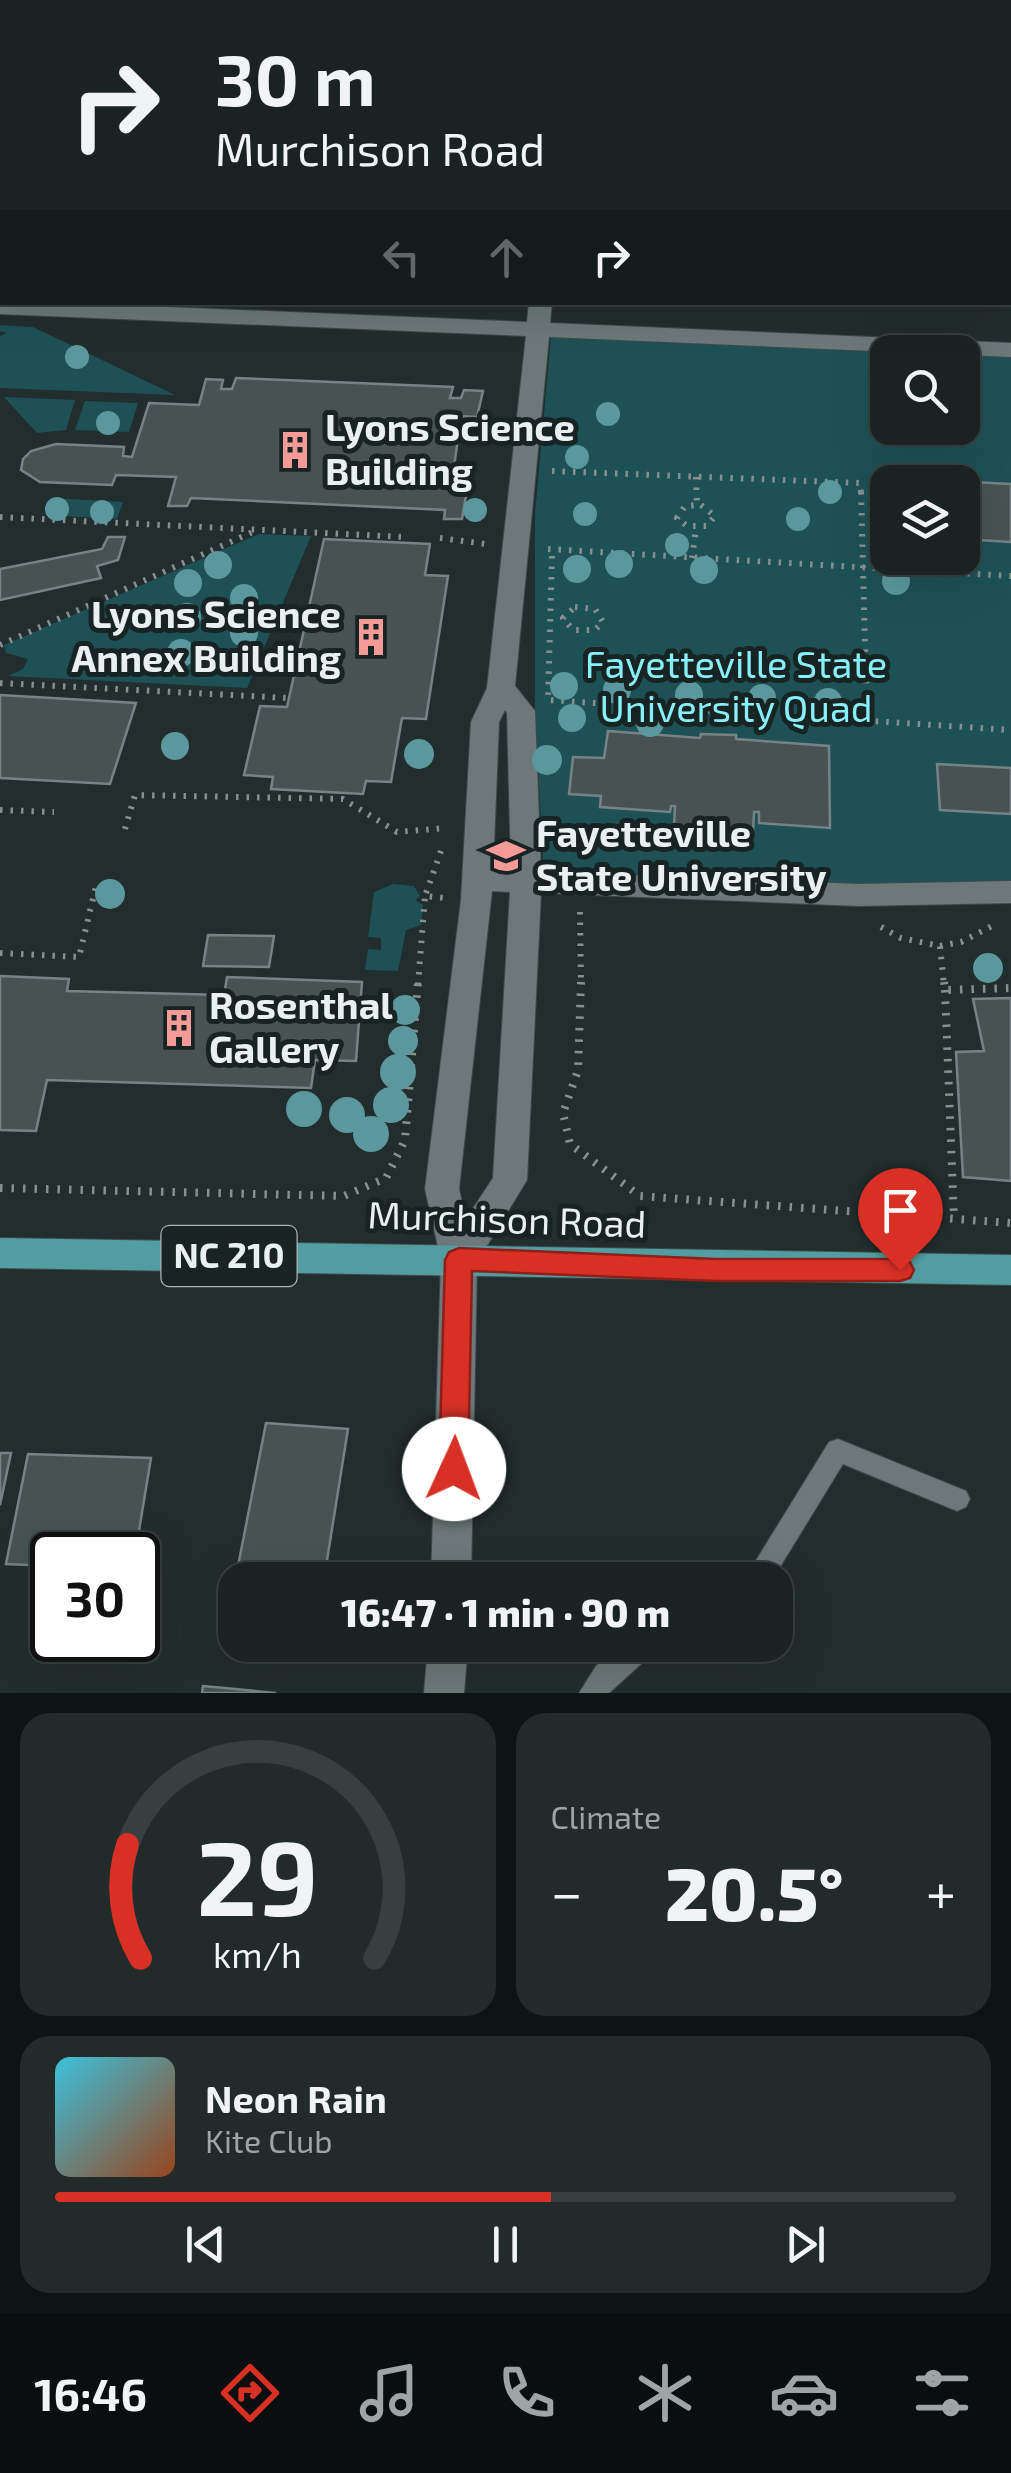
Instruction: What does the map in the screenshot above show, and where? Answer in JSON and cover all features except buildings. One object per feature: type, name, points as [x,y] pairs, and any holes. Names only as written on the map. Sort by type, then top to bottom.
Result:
[{"type":"main road","name":"Murchison Road","points":[[0,1253],[459,1260],[716,1270],[1011,1270]]},
{"type":"street","points":[[451,1562],[459,1260],[442,1190],[477,880],[485,722],[501,688],[541,305]]},
{"type":"street","points":[[0,307],[1011,350]]},
{"type":"street","points":[[459,1260],[510,1180],[526,880],[521,711],[501,688]]},
{"type":"street","points":[[477,880],[859,895],[1011,892]]},
{"type":"street","points":[[444,1693],[447,1662]]},
{"type":"lane","points":[[768,1562],[838,1450],[957,1499]]},
{"type":"lane","points":[[593,1693],[622,1662]]},
{"type":"path","points":[[524,470],[860,483],[868,721]]},
{"type":"path","points":[[696,477],[698,504]]},
{"type":"path","points":[[860,492],[870,492]]},
{"type":"path","points":[[698,504],[712,510],[712,523],[696,528],[682,523],[677,514],[685,506],[698,504]]},
{"type":"path","points":[[0,517],[406,536]]},
{"type":"path","points":[[484,563],[489,525]]},
{"type":"path","points":[[692,558],[696,528]]},
{"type":"path","points":[[0,644],[257,530]]},
{"type":"path","points":[[440,538],[516,548]]},
{"type":"path","points":[[1011,576],[553,550],[548,617],[548,700],[1011,730]]},
{"type":"path","points":[[548,617],[563,618],[574,607],[588,606],[600,612],[604,622],[595,630],[580,632],[568,627],[563,618]]},
{"type":"path","points":[[0,683],[289,698]]},
{"type":"path","points":[[125,829],[135,795],[344,799],[358,803],[388,830],[416,833],[452,827]]},
{"type":"path","points":[[0,810],[54,812]]},
{"type":"path","points":[[0,953],[79,956],[96,886]]},
{"type":"path","points":[[0,1188],[344,1196],[386,1178],[406,1140],[425,896]]},
{"type":"path","points":[[596,909],[580,910],[581,1037],[578,1070],[563,1114],[570,1144],[586,1160],[640,1196],[1011,1223]]},
{"type":"path","points":[[874,924],[902,938],[940,946],[961,942],[1011,916]]},
{"type":"path","points":[[940,946],[954,1219]]},
{"type":"path","points":[[945,990],[1011,988]]},
{"type":"green space","points":[[0,325],[33,327],[175,395],[0,388],[0,336],[7,333],[0,331]]},
{"type":"green space","name":"Fayetteville State University Quad","points":[[551,337],[870,349],[870,445],[980,445],[980,354],[1011,356],[1011,888],[544,877],[535,711],[535,513]]},
{"type":"green space","points":[[4,397],[75,400],[66,430],[37,433]]},
{"type":"green space","points":[[85,401],[138,403],[129,432],[75,430]]},
{"type":"green space","points":[[51,498],[123,502],[117,519],[45,515]]},
{"type":"green space","points":[[259,534],[311,536],[247,688],[8,676],[23,669],[28,659],[6,653],[4,645]]},
{"type":"green space","points":[[393,884],[414,886],[420,896],[415,900],[423,905],[421,925],[406,930],[398,971],[365,970],[368,949],[381,950],[381,938],[368,937],[374,892]]},
{"type":"place","name":"Lyons Science Building","points":[[295,450]]},
{"type":"place","name":"Lyons Science Annex Building","points":[[371,637]]},
{"type":"place","name":"Fayetteville State University","points":[[506,856]]},
{"type":"place","name":"Rosenthal Gallery","points":[[179,1028]]},
{"type":"route","points":[[454,1469],[459,1260],[716,1270],[900,1270]]}]
